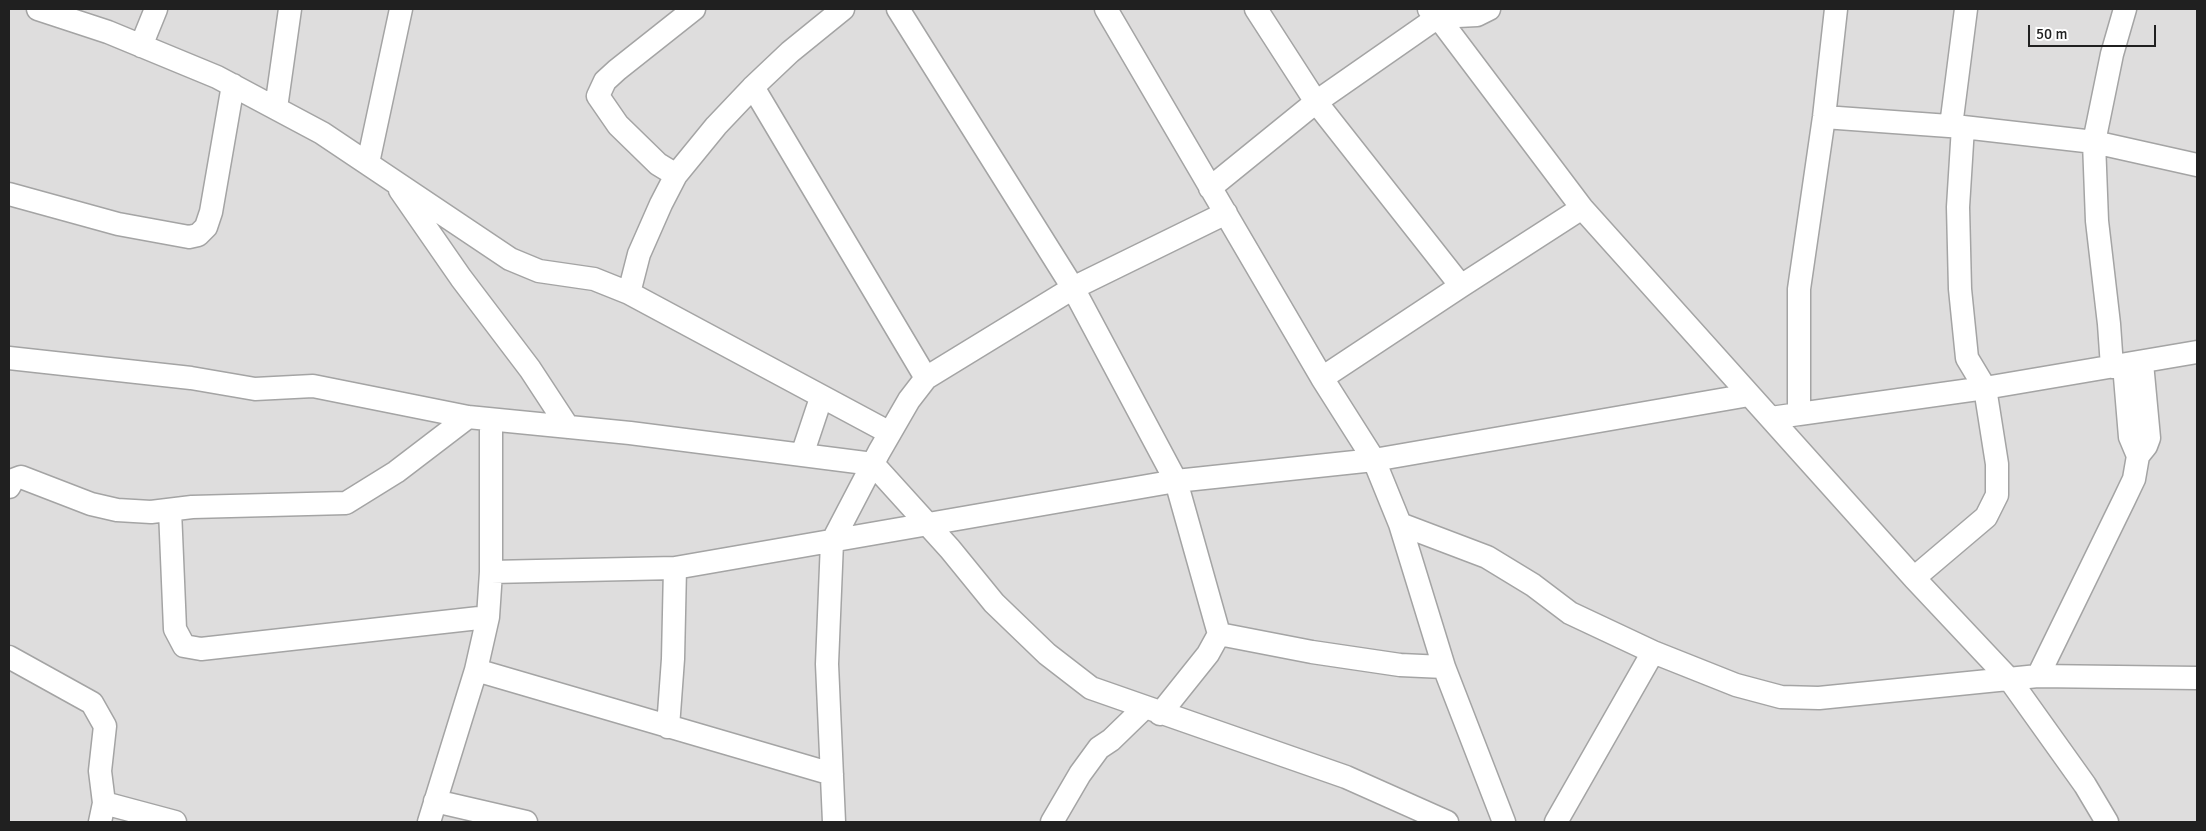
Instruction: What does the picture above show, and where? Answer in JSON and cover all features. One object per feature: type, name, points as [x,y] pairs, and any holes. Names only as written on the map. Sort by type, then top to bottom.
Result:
[{"type":"street","points":[[38,9],[108,32],[217,77],[322,133],[510,259],[539,272],[594,279],[629,293],[890,433]]},
{"type":"street","points":[[141,46],[156,9]]},
{"type":"street","points":[[276,108],[290,9]]},
{"type":"street","points":[[368,163],[401,9]]},
{"type":"street","points":[[676,175],[658,164],[618,125],[598,96],[605,81],[617,70],[694,9]]},
{"type":"street","points":[[629,293],[639,254],[676,175],[716,126],[753,87],[790,52],[843,9]]},
{"type":"street","points":[[898,9],[1073,288],[1176,481],[1219,634],[1208,654],[1152,711],[1099,748],[1080,774],[1052,822]]},
{"type":"street","points":[[1106,9],[1322,378],[1374,460],[1400,524],[1444,667],[1504,822]]},
{"type":"street","points":[[1256,9],[1316,102],[1461,286]]},
{"type":"street","points":[[1210,188],[1316,102],[1434,13],[1460,18],[1477,16],[1489,9]]},
{"type":"street","points":[[1914,578],[1986,516],[1997,495],[1997,464],[1985,388],[1967,358],[1960,288],[1957,126],[1966,9]]},
{"type":"street","points":[[2038,676],[2134,479],[2138,456],[2130,437],[2126,365],[2109,324],[2097,221],[2094,142],[2112,54],[2125,9]]},
{"type":"street","points":[[1799,414],[1799,289],[1824,117],[1832,10]]},
{"type":"street","points":[[1434,13],[1582,208],[1914,578],[2010,680],[2085,785],[2107,822]]},
{"type":"street","points":[[9,194],[118,224],[189,237],[198,236],[206,227],[211,212],[232,85]]},
{"type":"street","points":[[753,87],[926,378]]},
{"type":"street","points":[[1824,117],[1957,126],[2094,142],[2197,165]]},
{"type":"street","points":[[394,180],[461,278],[530,369],[568,427]]},
{"type":"street","points":[[1322,378],[1582,208]]},
{"type":"street","points":[[834,822],[827,664],[832,542],[890,433],[910,400],[926,378],[1073,288],[1226,212]]},
{"type":"street","points":[[1771,418],[1985,388],[2197,352]]},
{"type":"street","points":[[9,358],[192,378],[255,388],[313,386],[468,417],[630,432],[873,464],[950,549],[994,603],[1047,654],[1091,688],[1152,711],[1346,776],[1447,822]]},
{"type":"street","points":[[491,572],[675,568],[1176,481],[1374,460],[1750,395]]},
{"type":"street","points":[[802,455],[822,398]]},
{"type":"street","points":[[9,486],[12,480],[20,477],[91,504],[117,510],[151,512],[192,507],[346,503],[396,472],[468,417]]},
{"type":"street","points":[[491,420],[491,572],[488,617],[476,670],[432,812],[526,822]]},
{"type":"street","points":[[170,510],[175,629],[184,646],[201,649],[488,617]]},
{"type":"street","points":[[1400,524],[1487,557],[1533,585],[1570,613],[1653,652],[1736,685],[1782,697],[1819,698],[2038,676],[2197,678]]},
{"type":"street","points":[[668,727],[673,659],[675,568]]},
{"type":"street","points":[[1219,634],[1331,655],[1400,665],[1444,667]]},
{"type":"street","points":[[1556,822],[1653,652]]},
{"type":"street","points":[[9,657],[92,703],[105,726],[100,770],[102,813],[176,822]]},
{"type":"street","points":[[476,670],[832,774]]},
{"type":"shaded area","points":[[9,9],[2197,9],[2197,822],[9,822]]}]
